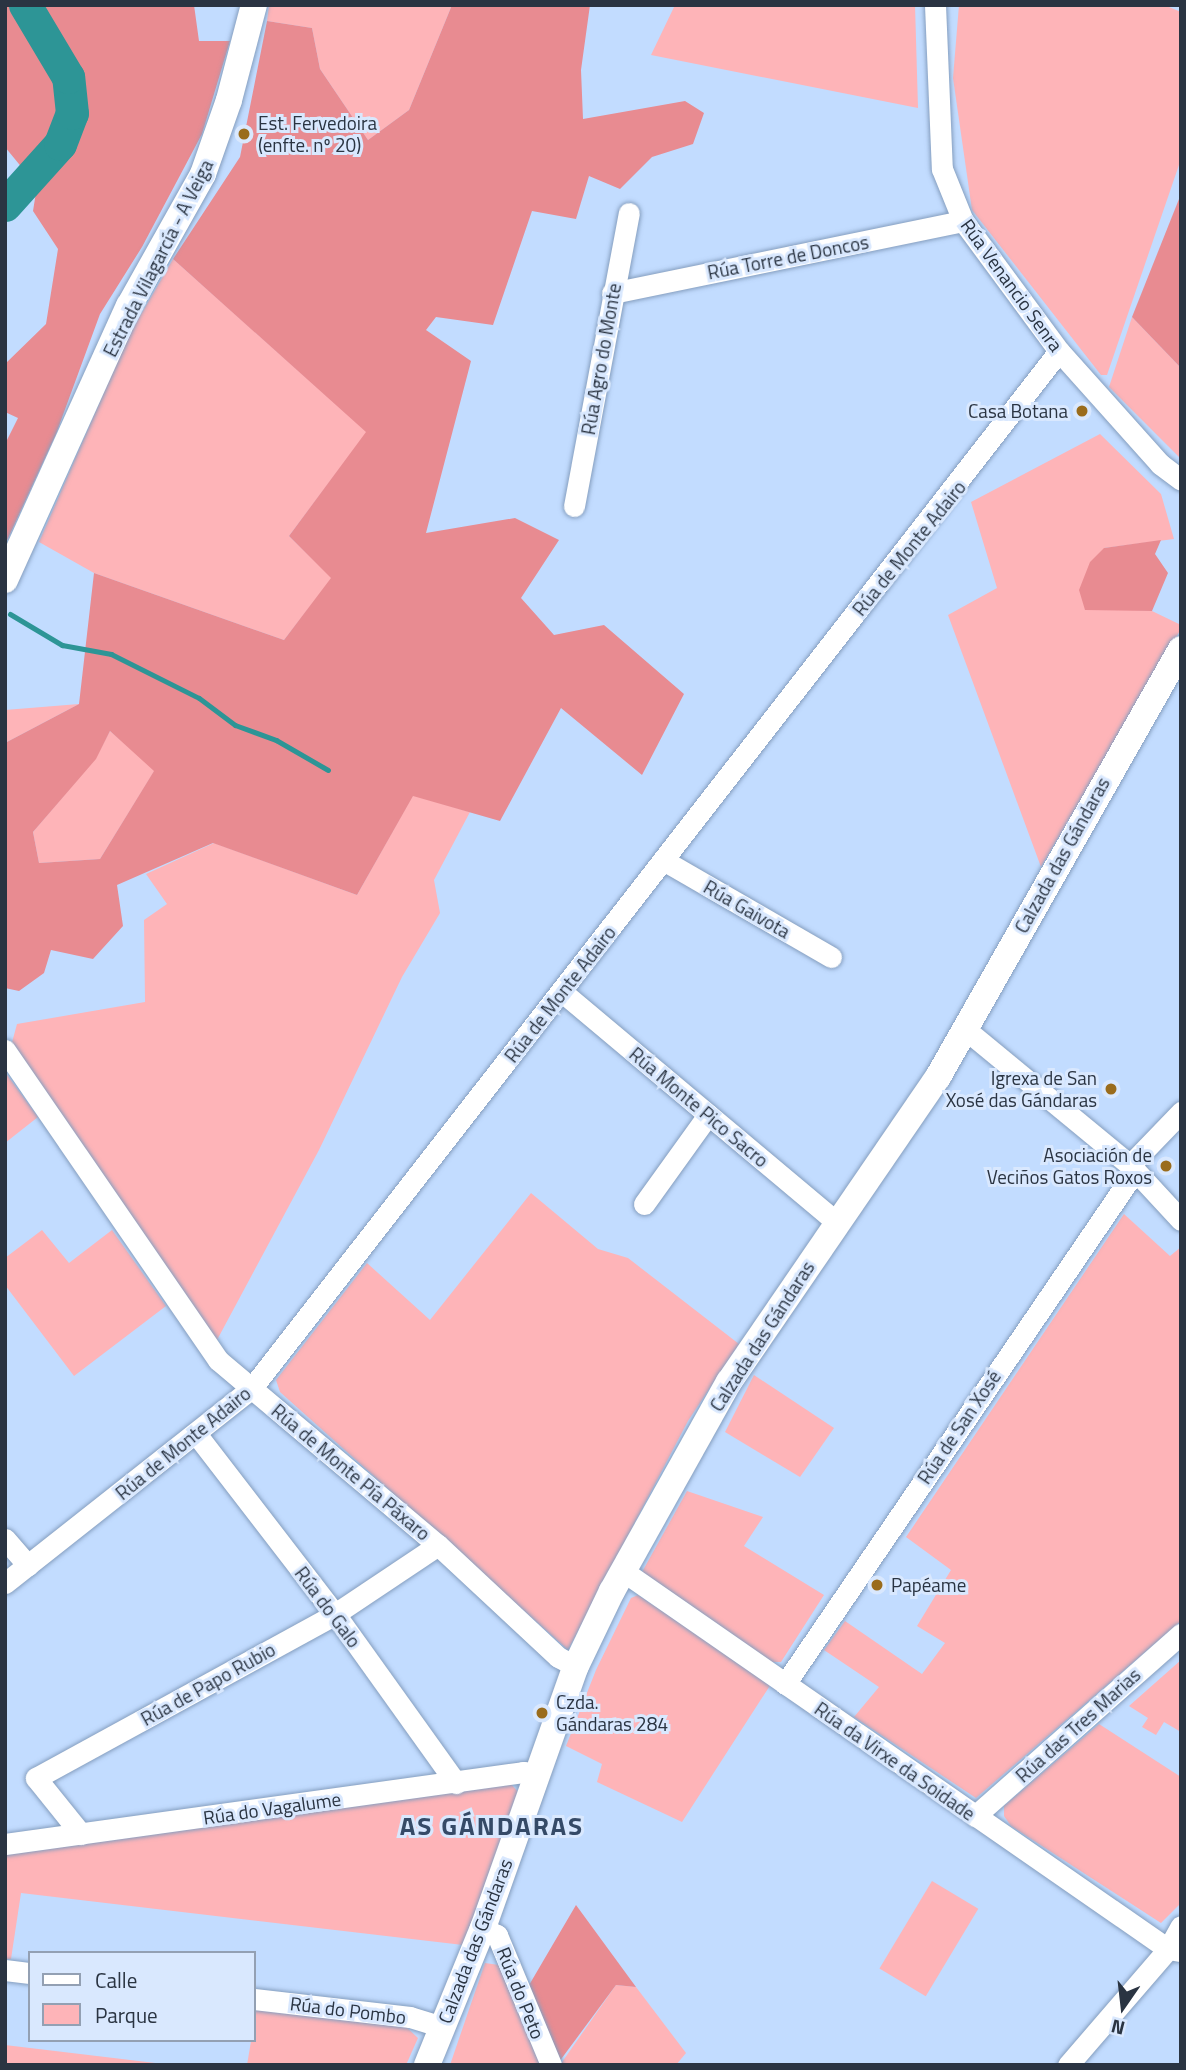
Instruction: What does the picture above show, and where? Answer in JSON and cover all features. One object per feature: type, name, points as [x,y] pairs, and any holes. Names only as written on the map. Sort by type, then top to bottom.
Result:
[{"type":"main road","name":"Estrada Vilagarcía - A Veiga","points":[[5,580],[129,306],[203,174],[229,100],[254,5]]},
{"type":"main road","name":"Calzada das Gándaras","points":[[427,2065],[483,1928],[576,1666],[624,1571],[729,1382],[938,1077],[1181,649]]},
{"type":"street","name":"Rúa Venancio Senra","points":[[935,5],[942,169],[963,221],[1059,351],[1160,464],[1181,480]]},
{"type":"street","name":"Rúa Agro do Monte","points":[[574,506],[629,213]]},
{"type":"street","name":"Rúa Torre de Doncos","points":[[612,293],[963,221]]},
{"type":"street","name":"Rúa de Monte Adairo","points":[[5,1583],[197,1435],[251,1389],[1059,351]]},
{"type":"street","name":"Rúa Gaivota","points":[[663,860],[831,957]]},
{"type":"street","name":"Rúa Monte Pico Sacro","points":[[561,990],[837,1223]]},
{"type":"street","points":[[964,1030],[1133,1168],[1181,1220]]},
{"type":"street","name":"Rúa de Monte Pía Páxaro","points":[[5,1050],[218,1360],[438,1545],[558,1657],[576,1666]]},
{"type":"street","name":"Rúa de San Xosé","points":[[785,1684],[1133,1168],[1181,1112]]},
{"type":"street","points":[[645,1204],[708,1115]]},
{"type":"street","name":"Rúa do Galo","points":[[197,1435],[335,1614],[456,1783]]},
{"type":"street","points":[[5,1539],[28,1565]]},
{"type":"street","name":"Rúa de Papo Rubio","points":[[81,1834],[36,1778],[335,1614],[438,1545]]},
{"type":"street","name":"Rúa da Virxe da Soidade","points":[[624,1571],[975,1816],[1174,1950]]},
{"type":"street","name":"Rúa das Tres Marias","points":[[975,1816],[1181,1634]]},
{"type":"street","name":"Rúa do Vagalume","points":[[5,1844],[523,1772],[538,1774]]},
{"type":"street","points":[[1069,2065],[1174,1950],[1181,1926]]},
{"type":"street","name":"Rúa do Peto","points":[[483,1928],[497,1935],[551,2065]]},
{"type":"street","points":[[5,1970],[28,1973]]},
{"type":"street","name":"Rúa do Pombo","points":[[256,1999],[410,2017],[442,2027]]},
{"type":"green space","points":[[269,5],[452,5],[409,110],[368,140],[320,69],[312,28],[267,21]]},
{"type":"green space","points":[[675,5],[915,5],[918,108],[651,55]]},
{"type":"green space","points":[[959,5],[1164,5],[1181,12],[1181,159],[1107,375],[1101,375],[972,210],[953,78]]},
{"type":"green space","points":[[173,259],[367,432],[289,536],[332,578],[284,640],[94,573],[39,542],[129,335]]},
{"type":"green space","points":[[1132,317],[1181,368],[1181,459],[1109,387]]},
{"type":"green space","points":[[1100,434],[1161,494],[1174,539],[1104,548],[1121,609],[1152,611],[1181,625],[1181,629],[1041,867],[948,615],[997,588],[971,502]]},
{"type":"green space","points":[[79,704],[5,743],[5,710]]},
{"type":"green space","points":[[110,731],[155,770],[100,859],[39,863],[33,832],[95,759]]},
{"type":"green space","points":[[413,795],[470,812],[434,880],[440,913],[402,977],[319,1150],[217,1340],[11,1046],[17,1024],[145,1002],[144,920],[167,904],[146,874],[214,843],[357,895]]},
{"type":"green space","points":[[5,1072],[38,1117],[5,1143]]},
{"type":"green space","points":[[531,1193],[598,1249],[628,1258],[739,1344],[688,1421],[568,1650],[280,1392],[276,1380],[367,1263],[430,1320]]},
{"type":"green space","points":[[1124,1214],[1170,1256],[1181,1247],[1181,1621],[976,1798],[854,1717],[879,1687],[824,1650],[845,1621],[922,1674],[945,1643],[917,1626],[951,1570],[906,1537]]},
{"type":"green space","points":[[42,1230],[69,1263],[112,1230],[166,1306],[74,1376],[5,1285],[5,1258]]},
{"type":"green space","points":[[754,1375],[834,1428],[800,1477],[725,1432]]},
{"type":"green space","points":[[687,1491],[763,1517],[744,1546],[824,1595],[781,1662],[771,1662],[642,1572]]},
{"type":"green space","points":[[638,1595],[771,1684],[682,1822],[597,1782],[602,1764],[566,1746],[596,1670],[631,1598]]},
{"type":"green space","points":[[1181,1660],[1181,1732],[1164,1722],[1156,1735],[1142,1727],[1148,1718],[1129,1706]]},
{"type":"green space","points":[[1099,1724],[1181,1777],[1181,1903],[1161,1923],[1011,1826],[1004,1816],[1004,1806]]},
{"type":"green space","points":[[511,1784],[520,1794],[463,1945],[21,1893],[11,1959],[5,1959],[5,1852],[139,1836],[431,1789]]},
{"type":"green space","points":[[932,1881],[978,1909],[926,1996],[879,1968]]},
{"type":"green space","points":[[485,1963],[499,1965],[543,2065],[450,2065]]},
{"type":"green space","points":[[616,1985],[636,1987],[686,2053],[676,2065],[560,2065]]},
{"type":"green space","points":[[257,2006],[403,2024],[418,2038],[406,2065],[247,2065],[251,2042],[256,2042]]},
{"type":"green space","points":[[5,2045],[172,2065],[5,2065]]},
{"type":"shaded area","points":[[5,5],[194,5],[199,41],[230,41],[202,134],[142,247],[100,314],[56,434],[5,545],[5,444],[18,418],[5,412],[5,364],[46,324],[58,249],[33,211],[37,186],[5,147]]},
{"type":"shaded area","points":[[452,5],[590,5],[581,70],[583,119],[685,101],[704,113],[693,144],[652,157],[620,189],[589,176],[576,219],[532,211],[493,325],[436,317],[426,330],[471,361],[426,533],[515,518],[559,540],[521,598],[554,635],[604,625],[684,694],[642,775],[561,708],[500,821],[413,796],[357,895],[213,843],[117,885],[123,926],[93,959],[51,950],[44,973],[19,991],[5,988],[5,743],[79,704],[94,573],[284,640],[331,578],[289,536],[366,432],[173,259],[240,157],[267,21],[312,28],[320,69],[368,140],[409,110]],"holes":[[[110,731],[154,771],[100,859],[39,863],[33,832],[96,759]]]},
{"type":"shaded area","points":[[1181,194],[1181,368],[1132,317]]},
{"type":"shaded area","points":[[1161,540],[1155,554],[1168,573],[1152,611],[1085,610],[1079,590],[1090,562],[1104,548]]},
{"type":"shaded area","points":[[576,1905],[636,1987],[616,1985],[559,2062],[525,1992]]},
{"type":"waterway","points":[[5,205],[60,144],[72,113],[68,77],[25,5]]},
{"type":"waterway","points":[[10,614],[62,645],[111,654],[199,698],[235,725],[276,740],[328,770]]},
{"type":"place","name":"Est. Fervedoira (enfte. nº 20)","points":[[244,134]]},
{"type":"place","name":"Casa Botana","points":[[1082,411]]},
{"type":"place","name":"Igrexa de San Xosé das Gándaras","points":[[1111,1089]]},
{"type":"place","name":"Asociación de Veciños Gatos Roxos","points":[[1166,1166]]},
{"type":"place","name":"Papéame","points":[[877,1585]]},
{"type":"place","name":"Czda. Gándaras 284","points":[[542,1713]]},
{"type":"district","name":"AS GÁNDARAS","points":[[492,1826]]}]
